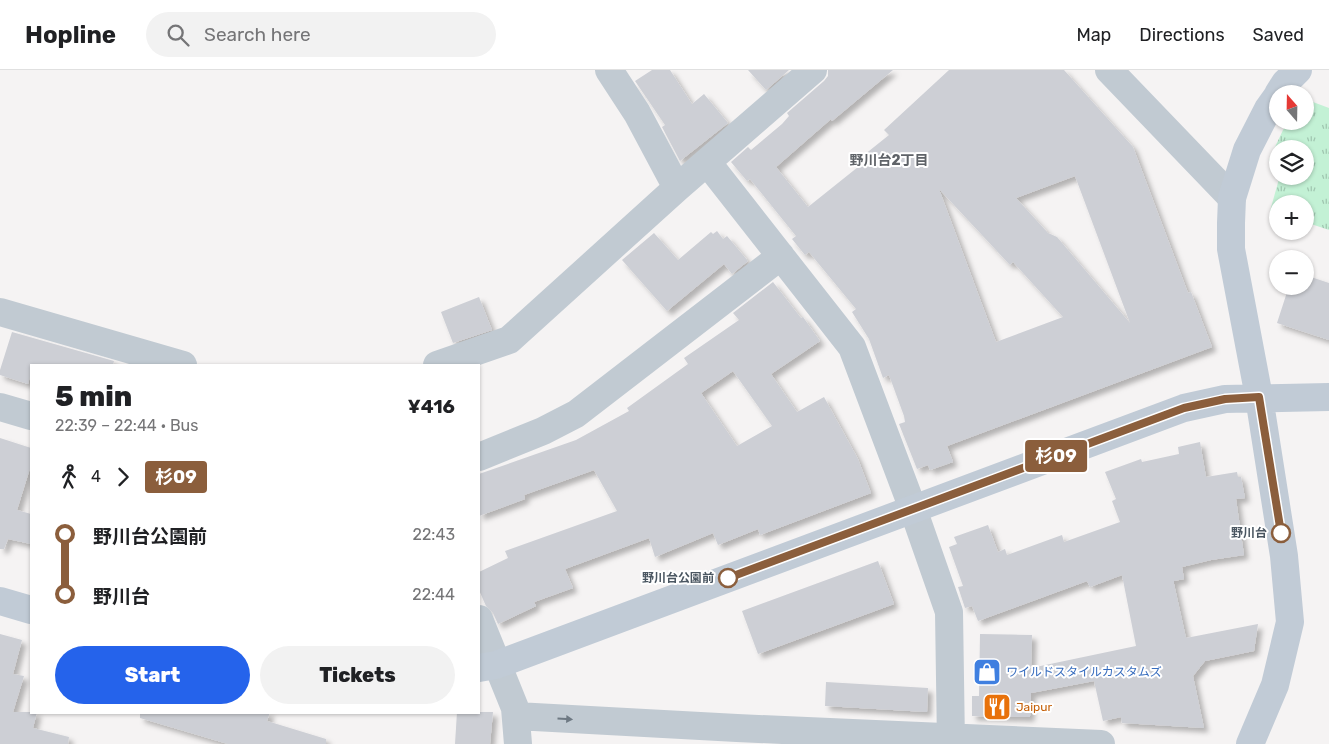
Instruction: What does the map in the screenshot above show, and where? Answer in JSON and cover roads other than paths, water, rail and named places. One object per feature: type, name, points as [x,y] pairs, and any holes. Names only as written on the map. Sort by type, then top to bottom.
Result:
[{"type":"street","points":[[609,70],[637,113],[677,188]]},
{"type":"street","points":[[440,364],[509,340],[677,188],[813,70]]},
{"type":"street","points":[[1109,70],[1232,198]]},
{"type":"street","points":[[1284,85],[1298,70]]},
{"type":"street","points":[[1250,744],[1275,685],[1290,622],[1284,556],[1259,397],[1231,249],[1232,198],[1248,150],[1269,107]]},
{"type":"street","points":[[707,162],[852,347],[913,509],[949,612],[951,741]]},
{"type":"street","points":[[480,457],[543,432],[576,414],[781,256]]},
{"type":"street","points":[[0,312],[180,364]]},
{"type":"street","points":[[488,666],[1184,408],[1225,399],[1329,397]]},
{"type":"street","points":[[0,407],[30,416]]},
{"type":"street","points":[[0,601],[30,610]]},
{"type":"street","points":[[480,624],[488,666],[515,708],[518,744]]},
{"type":"street","points":[[516,716],[736,736],[1101,744]]},
{"type":"place","name":"野川台","points":[[1281,533]]},
{"type":"place","name":"野川台公園前","points":[[728,578]]},
{"type":"place","name":"ワイルドスタイルカスタムズ","points":[[987,672]]},
{"type":"place","name":"Jaipur","points":[[997,707]]},
{"type":"district","name":"野川台2丁目","points":[[889,160]]}]
